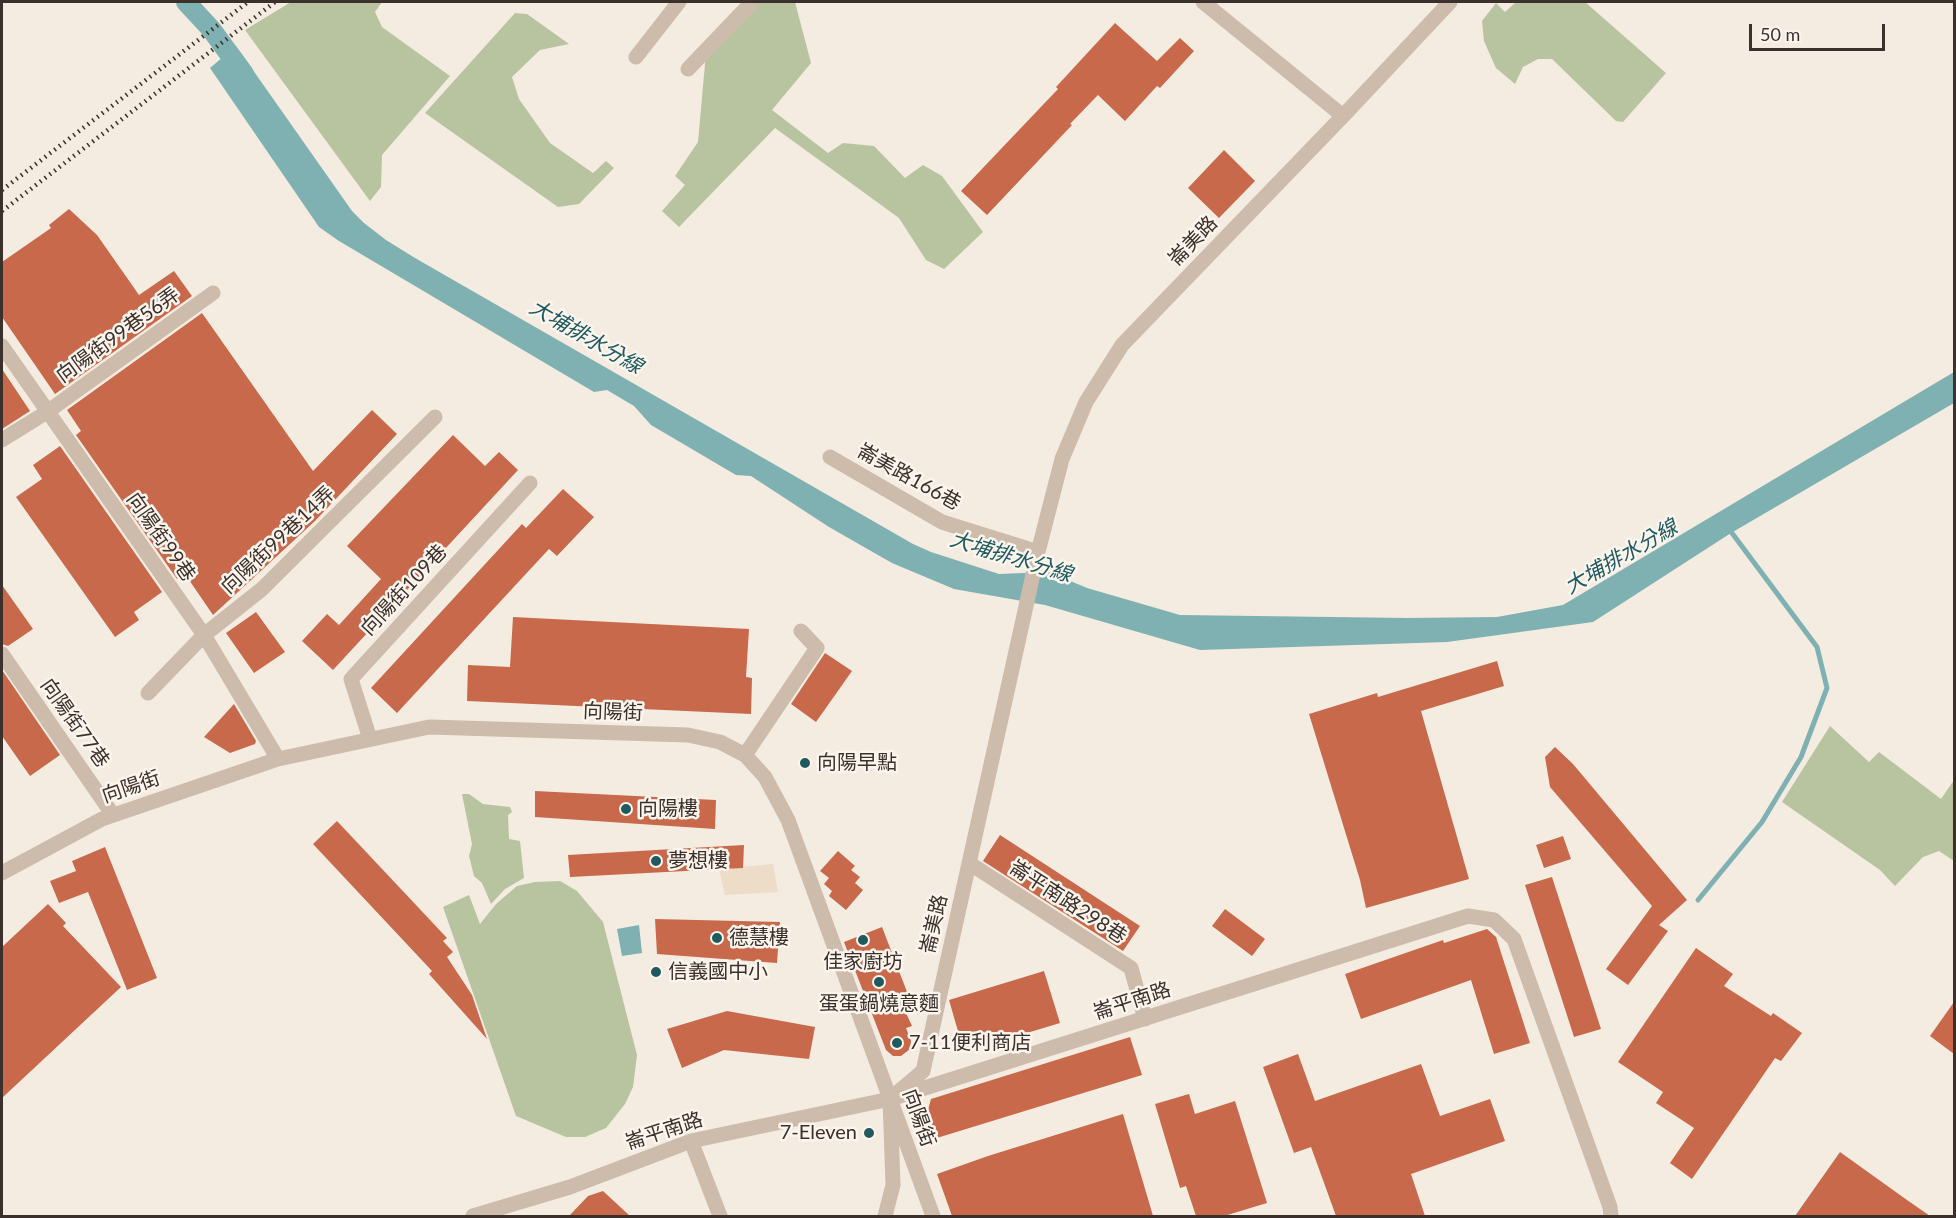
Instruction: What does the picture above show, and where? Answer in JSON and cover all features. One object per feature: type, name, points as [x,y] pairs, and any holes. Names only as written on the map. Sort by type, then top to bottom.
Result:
[{"type":"street","points":[[636,57],[679,2]]},
{"type":"street","points":[[688,69],[752,2]]},
{"type":"street","points":[[1203,2],[1343,116]]},
{"type":"street","name":"崙美路","points":[[890,1099],[923,1071],[1038,552],[1062,459],[1086,402],[1122,345],[1450,2]]},
{"type":"street","name":"向陽街99巷56弄","points":[[2,440],[47,412],[213,292]]},
{"type":"street","name":"向陽街99巷","points":[[2,346],[204,635],[278,759]]},
{"type":"street","name":"向陽街99巷14弄","points":[[148,693],[204,635],[262,589],[435,417]]},
{"type":"street","name":"崙美路166巷","points":[[830,457],[942,522],[1038,552]]},
{"type":"street","name":"向陽街109巷","points":[[370,739],[351,679],[530,483]]},
{"type":"street","points":[[745,755],[817,648],[801,631]]},
{"type":"street","name":"向陽街77巷","points":[[2,654],[113,815]]},
{"type":"street","name":"向陽街","points":[[2,873],[113,815],[278,759],[429,727],[688,735],[720,742],[745,755],[765,777],[789,820],[933,1216]]},
{"type":"street","name":"崙平南路298巷","points":[[969,863],[1131,968],[1145,1018]]},
{"type":"street","name":"崙平南路","points":[[473,1216],[570,1187],[691,1141],[890,1099],[1468,916],[1494,920],[1514,939],[1610,1207],[1611,1216]]},
{"type":"street","points":[[885,1216],[893,1185],[890,1099]]},
{"type":"street","points":[[691,1141],[720,1216]]},
{"type":"green space","points":[[291,2],[382,2],[375,12],[382,27],[450,76],[382,155],[381,187],[370,201],[245,30]]},
{"type":"green space","points":[[749,2],[795,2],[811,63],[772,110],[828,153],[843,143],[874,146],[905,178],[923,165],[942,176],[983,232],[944,269],[926,260],[899,218],[775,128],[679,227],[662,211],[685,185],[675,176],[698,142],[706,53]]},
{"type":"green space","points":[[1516,2],[1585,2],[1666,73],[1623,122],[1616,121],[1552,59],[1538,59],[1523,67],[1515,84],[1496,68],[1484,41],[1482,21],[1496,3],[1505,12]]},
{"type":"green space","points":[[515,13],[527,14],[569,44],[540,50],[512,77],[519,99],[550,143],[593,173],[606,161],[614,168],[579,204],[558,207],[425,113]]},
{"type":"green space","points":[[1830,726],[1869,762],[1879,752],[1941,799],[1954,780],[1954,861],[1939,851],[1923,857],[1895,886],[1880,870],[1782,802]]},
{"type":"green space","points":[[462,794],[469,794],[483,804],[510,807],[512,812],[508,815],[509,839],[520,841],[524,878],[505,889],[491,904],[482,883],[474,876],[469,856],[472,844]]},
{"type":"green space","points":[[560,881],[577,891],[603,922],[637,1055],[633,1087],[625,1104],[606,1128],[585,1137],[566,1137],[516,1116],[443,907],[469,895],[480,924],[496,904],[517,886],[535,882]]},
{"type":"shaded area","points":[[773,864],[778,892],[725,895],[719,869]]},
{"type":"water","points":[[236,46],[352,211],[386,240],[415,258],[913,544],[999,574],[1049,572],[1087,588],[1180,615],[1497,617],[1563,605],[1954,372],[1954,403],[1731,533],[1593,622],[1447,642],[1200,650],[1045,605],[954,589],[892,563],[829,527],[751,476],[736,475],[651,425],[634,406],[607,390],[594,392],[339,241],[319,227],[210,68]]},
{"type":"water","points":[[639,925],[642,953],[622,956],[617,929]]},
{"type":"building","points":[[1115,23],[1157,61],[1180,38],[1194,51],[1125,121],[1098,95],[987,215],[961,191],[1058,89],[1056,87]]},
{"type":"building","points":[[1224,150],[1255,181],[1219,218],[1188,188]]},
{"type":"building","points":[[69,209],[97,235],[139,295],[174,271],[192,296],[55,394],[2,317],[2,262],[51,228],[49,225]]},
{"type":"building","points":[[202,313],[313,471],[372,410],[397,434],[315,521],[213,615],[185,574],[177,579],[76,435],[81,431],[67,410]]},
{"type":"building","points":[[2,369],[30,411],[2,429]]},
{"type":"building","points":[[453,435],[485,466],[499,452],[518,470],[333,670],[302,641],[327,614],[339,625],[381,579],[347,546]]},
{"type":"building","points":[[60,446],[162,592],[134,612],[139,620],[115,637],[16,497],[42,479],[33,465]]},
{"type":"building","points":[[563,489],[594,517],[557,556],[549,549],[397,713],[371,688],[522,524],[526,528]]},
{"type":"building","points":[[2,585],[33,629],[8,646],[2,644]]},
{"type":"building","points":[[256,612],[285,652],[254,673],[226,633]]},
{"type":"building","points":[[513,617],[749,629],[746,677],[752,678],[751,714],[467,701],[468,665],[510,667]]},
{"type":"building","points":[[825,653],[852,671],[816,722],[791,704]]},
{"type":"building","points":[[1497,661],[1504,686],[1421,711],[1469,879],[1366,908],[1360,880],[1309,714],[1377,693],[1378,697]]},
{"type":"building","points":[[2,670],[60,755],[30,776],[2,736]]},
{"type":"building","points":[[234,704],[256,741],[255,744],[230,753],[204,737]]},
{"type":"building","points":[[1555,747],[1573,764],[1687,900],[1659,925],[1668,931],[1628,985],[1606,969],[1652,906],[1550,787],[1545,757]]},
{"type":"building","name":"向陽樓","points":[[535,791],[716,800],[715,829],[535,817]]},
{"type":"building","points":[[337,821],[447,938],[443,941],[453,952],[447,957],[472,995],[487,1039],[429,974],[432,971],[313,844]]},
{"type":"building","points":[[1000,835],[1140,926],[1123,951],[983,861]]},
{"type":"building","points":[[1563,836],[1571,859],[1544,868],[1536,845]]},
{"type":"building","name":"夢想樓","points":[[744,845],[743,868],[570,877],[568,855]]},
{"type":"building","points":[[105,847],[157,978],[127,990],[88,892],[59,903],[50,881],[76,871],[72,861]]},
{"type":"building","points":[[838,851],[855,866],[851,870],[860,877],[855,883],[863,890],[846,910],[829,896],[832,891],[824,884],[829,878],[820,871]]},
{"type":"building","points":[[1552,877],[1601,1029],[1574,1037],[1525,885]]},
{"type":"building","points":[[48,904],[66,923],[63,926],[121,987],[2,1098],[2,947]]},
{"type":"building","points":[[1225,909],[1265,939],[1252,956],[1212,926]]},
{"type":"building","name":"德慧樓","points":[[655,919],[780,922],[777,963],[657,954]]},
{"type":"building","points":[[882,927],[914,1010],[906,1013],[912,1026],[906,1028],[911,1041],[910,1049],[901,1056],[893,1056],[886,1050],[844,942]]},
{"type":"building","points":[[1487,929],[1496,937],[1530,1043],[1494,1054],[1471,980],[1361,1019],[1345,974],[1443,940],[1444,943]]},
{"type":"building","points":[[1696,948],[1733,974],[1724,986],[1771,1016],[1773,1013],[1802,1033],[1781,1061],[1775,1058],[1692,1179],[1670,1163],[1694,1128],[1656,1103],[1663,1092],[1618,1062]]},
{"type":"building","points":[[1044,971],[1060,1023],[964,1052],[949,1000]]},
{"type":"building","points":[[1954,1002],[1954,1054],[1930,1036]]},
{"type":"building","points":[[727,1011],[815,1027],[809,1059],[724,1050],[682,1068],[667,1029]]},
{"type":"building","points":[[1130,1037],[1142,1075],[927,1141],[923,1129],[931,1099]]},
{"type":"building","points":[[1298,1054],[1315,1101],[1421,1064],[1440,1116],[1490,1099],[1505,1141],[1411,1174],[1425,1216],[1336,1216],[1311,1147],[1294,1153],[1263,1067]]},
{"type":"building","points":[[1189,1094],[1195,1114],[1235,1101],[1267,1203],[1224,1216],[1196,1216],[1186,1186],[1180,1188],[1155,1104]]},
{"type":"building","points":[[1123,1114],[1153,1216],[952,1216],[937,1174]]},
{"type":"building","points":[[1840,1152],[1907,1200],[1930,1216],[1795,1216]]},
{"type":"building","points":[[603,1191],[630,1216],[569,1216],[588,1196]]},
{"type":"waterway","name":"大埔排水分線","points":[[186,2],[211,29],[244,74]]},
{"type":"waterway","points":[[1698,900],[1762,822],[1801,757],[1827,688],[1817,647],[1729,529]]},
{"type":"railway","points":[[2,190],[248,2]]},
{"type":"railway","points":[[2,211],[275,2]]},
{"type":"place","name":"向陽早點","points":[[805,763]]},
{"type":"place","name":"向陽樓","points":[[626,809]]},
{"type":"place","name":"夢想樓","points":[[656,861]]},
{"type":"place","name":"德慧樓","points":[[717,938]]},
{"type":"place","name":"佳家廚坊","points":[[863,940]]},
{"type":"place","name":"信義國中小","points":[[656,972]]},
{"type":"place","name":"蛋蛋鍋燒意麵","points":[[879,982]]},
{"type":"place","name":"7-11便利商店","points":[[897,1043]]},
{"type":"place","name":"7-Eleven","points":[[869,1133]]}]
